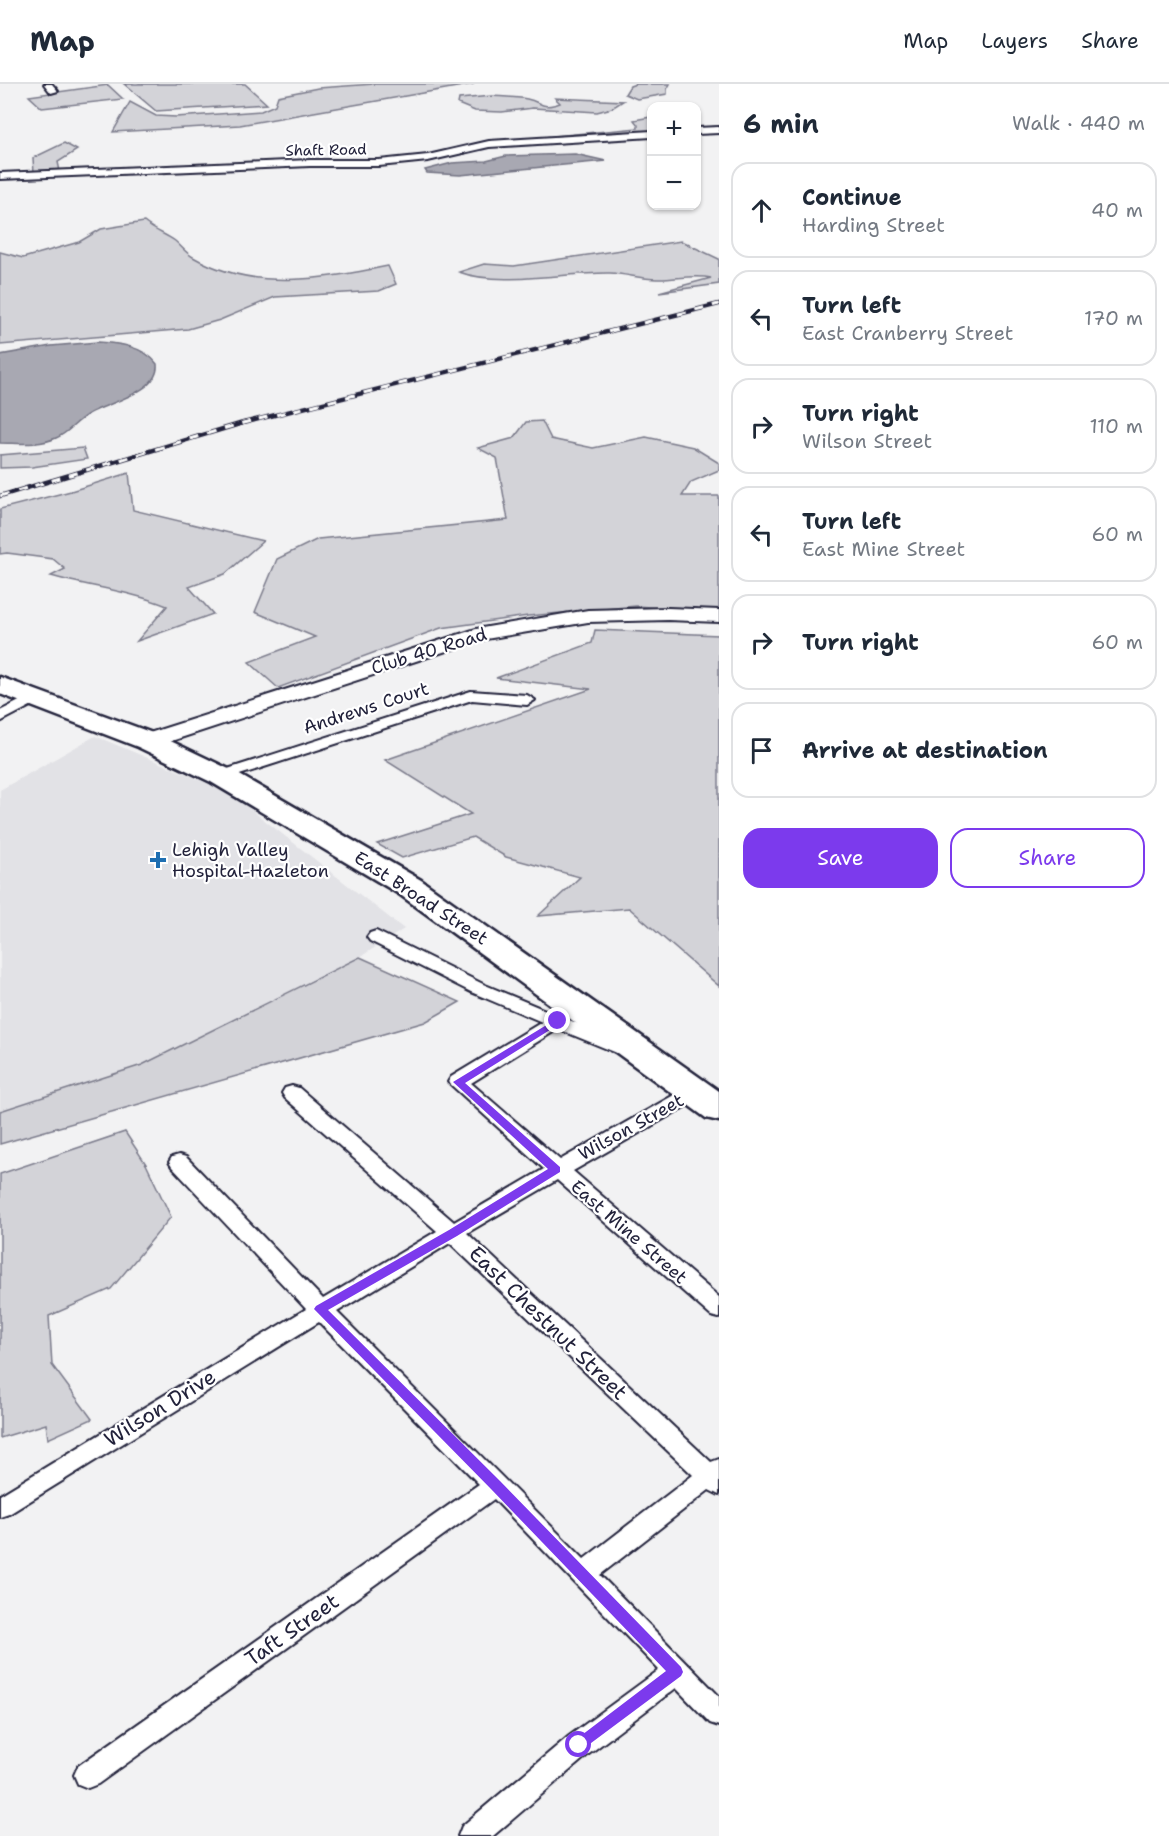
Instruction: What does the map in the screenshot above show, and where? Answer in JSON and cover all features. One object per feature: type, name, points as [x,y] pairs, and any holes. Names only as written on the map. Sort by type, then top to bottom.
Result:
[{"type":"highway","name":"East Broad Street","points":[[0,685],[37,697],[148,741],[221,776],[410,887],[707,1100]]},
{"type":"street","points":[[701,131],[719,130]]},
{"type":"street","name":"Shaft Road","points":[[0,176],[310,163],[380,163],[428,158],[489,144],[647,134]]},
{"type":"street","name":"Club 40 Road","points":[[148,741],[476,634],[588,616],[668,614],[719,616]]},
{"type":"street","name":"Andrews Court","points":[[221,776],[471,695],[527,700]]},
{"type":"street","points":[[0,717],[37,697]]},
{"type":"street","points":[[376,937],[477,988],[660,1066]]},
{"type":"street","name":"East Mine Street","points":[[558,1021],[458,1082],[556,1170],[719,1310]]},
{"type":"street","name":"East Chestnut Street","points":[[292,1093],[453,1233],[715,1477]]},
{"type":"street","name":"Wilson Street","points":[[320,1309],[453,1233],[556,1170],[707,1100]]},
{"type":"street","points":[[179,1162],[320,1309],[496,1485],[719,1714]]},
{"type":"street","name":"Wilson Drive","points":[[0,1507],[320,1309]]},
{"type":"street","points":[[583,1574],[715,1477]]},
{"type":"street","name":"Taft Street","points":[[88,1775],[496,1485]]},
{"type":"street","points":[[472,1836],[579,1745],[676,1672]]},
{"type":"shaded area","points":[[124,84],[245,84],[267,104],[156,111]]},
{"type":"shaded area","points":[[374,84],[474,84],[240,125],[113,132],[130,102],[156,116],[176,117],[261,111],[275,105],[278,96],[318,88]]},
{"type":"shaded area","points":[[670,84],[667,94],[637,99],[625,94],[630,86]]},
{"type":"shaded area","points":[[108,85],[123,99],[42,108],[29,96]]},
{"type":"shaded area","points":[[492,96],[527,99],[549,106],[560,103],[555,98],[623,101],[612,108],[597,112],[533,108],[502,112],[475,111],[458,104],[459,99]]},
{"type":"shaded area","points":[[647,118],[647,132],[533,138],[638,128],[634,120]]},
{"type":"shaded area","points":[[64,143],[77,150],[58,162],[60,171],[34,173],[33,158]]},
{"type":"shaded area","points":[[575,154],[606,161],[460,175],[427,173],[425,170],[452,163],[486,161],[506,156]]},
{"type":"shaded area","points":[[144,222],[175,241],[193,257],[216,268],[240,275],[289,280],[339,275],[388,266],[396,284],[379,291],[275,297],[220,320],[188,329],[0,345],[0,252],[23,258],[79,242],[101,229]]},
{"type":"shaded area","points":[[681,241],[719,259],[719,284],[659,292],[711,278],[654,279],[593,273],[513,279],[475,276],[459,272],[484,264],[514,266]]},
{"type":"shaded area","points":[[98,342],[138,349],[152,358],[157,364],[156,374],[151,382],[132,395],[90,413],[65,433],[49,441],[21,444],[0,443],[0,355],[51,346]]},
{"type":"shaded area","points":[[542,421],[551,439],[593,448],[646,437],[693,447],[719,463],[719,470],[691,482],[682,496],[719,496],[719,612],[636,606],[528,616],[441,628],[278,688],[249,662],[315,637],[255,612],[277,559],[318,539],[508,520],[497,458],[478,448],[514,438],[526,422]]},
{"type":"shaded area","points":[[83,448],[87,459],[32,467],[0,468],[0,455]]},
{"type":"shaded area","points":[[129,473],[133,510],[263,541],[225,574],[189,587],[213,614],[137,641],[167,606],[51,576],[65,569],[53,559],[0,554],[0,509]]},
{"type":"shaded area","points":[[595,630],[719,635],[719,986],[629,908],[538,916],[580,877],[506,857],[473,837],[402,858],[377,844],[471,814],[385,760],[591,689],[496,678],[592,643]]},
{"type":"shaded area","name":"Lehigh Valley Hospital-Hazleton","points":[[95,736],[227,791],[404,929],[360,957],[142,1065],[0,1111],[0,790]]},
{"type":"shaded area","points":[[360,957],[460,1002],[425,1022],[0,1144],[0,1111],[142,1065]]},
{"type":"shaded area","points":[[125,1132],[146,1164],[171,1217],[111,1289],[49,1316],[52,1365],[92,1419],[48,1439],[46,1424],[0,1438],[0,1174]]},
{"type":"railway","points":[[0,496],[243,423],[719,304]]},
{"type":"place","name":"Lehigh Valley Hospital-Hazleton","points":[[158,860]]},
{"type":"route","points":[[558,1021],[458,1082],[556,1170],[453,1233],[320,1309],[496,1485],[676,1672],[579,1745]]}]
